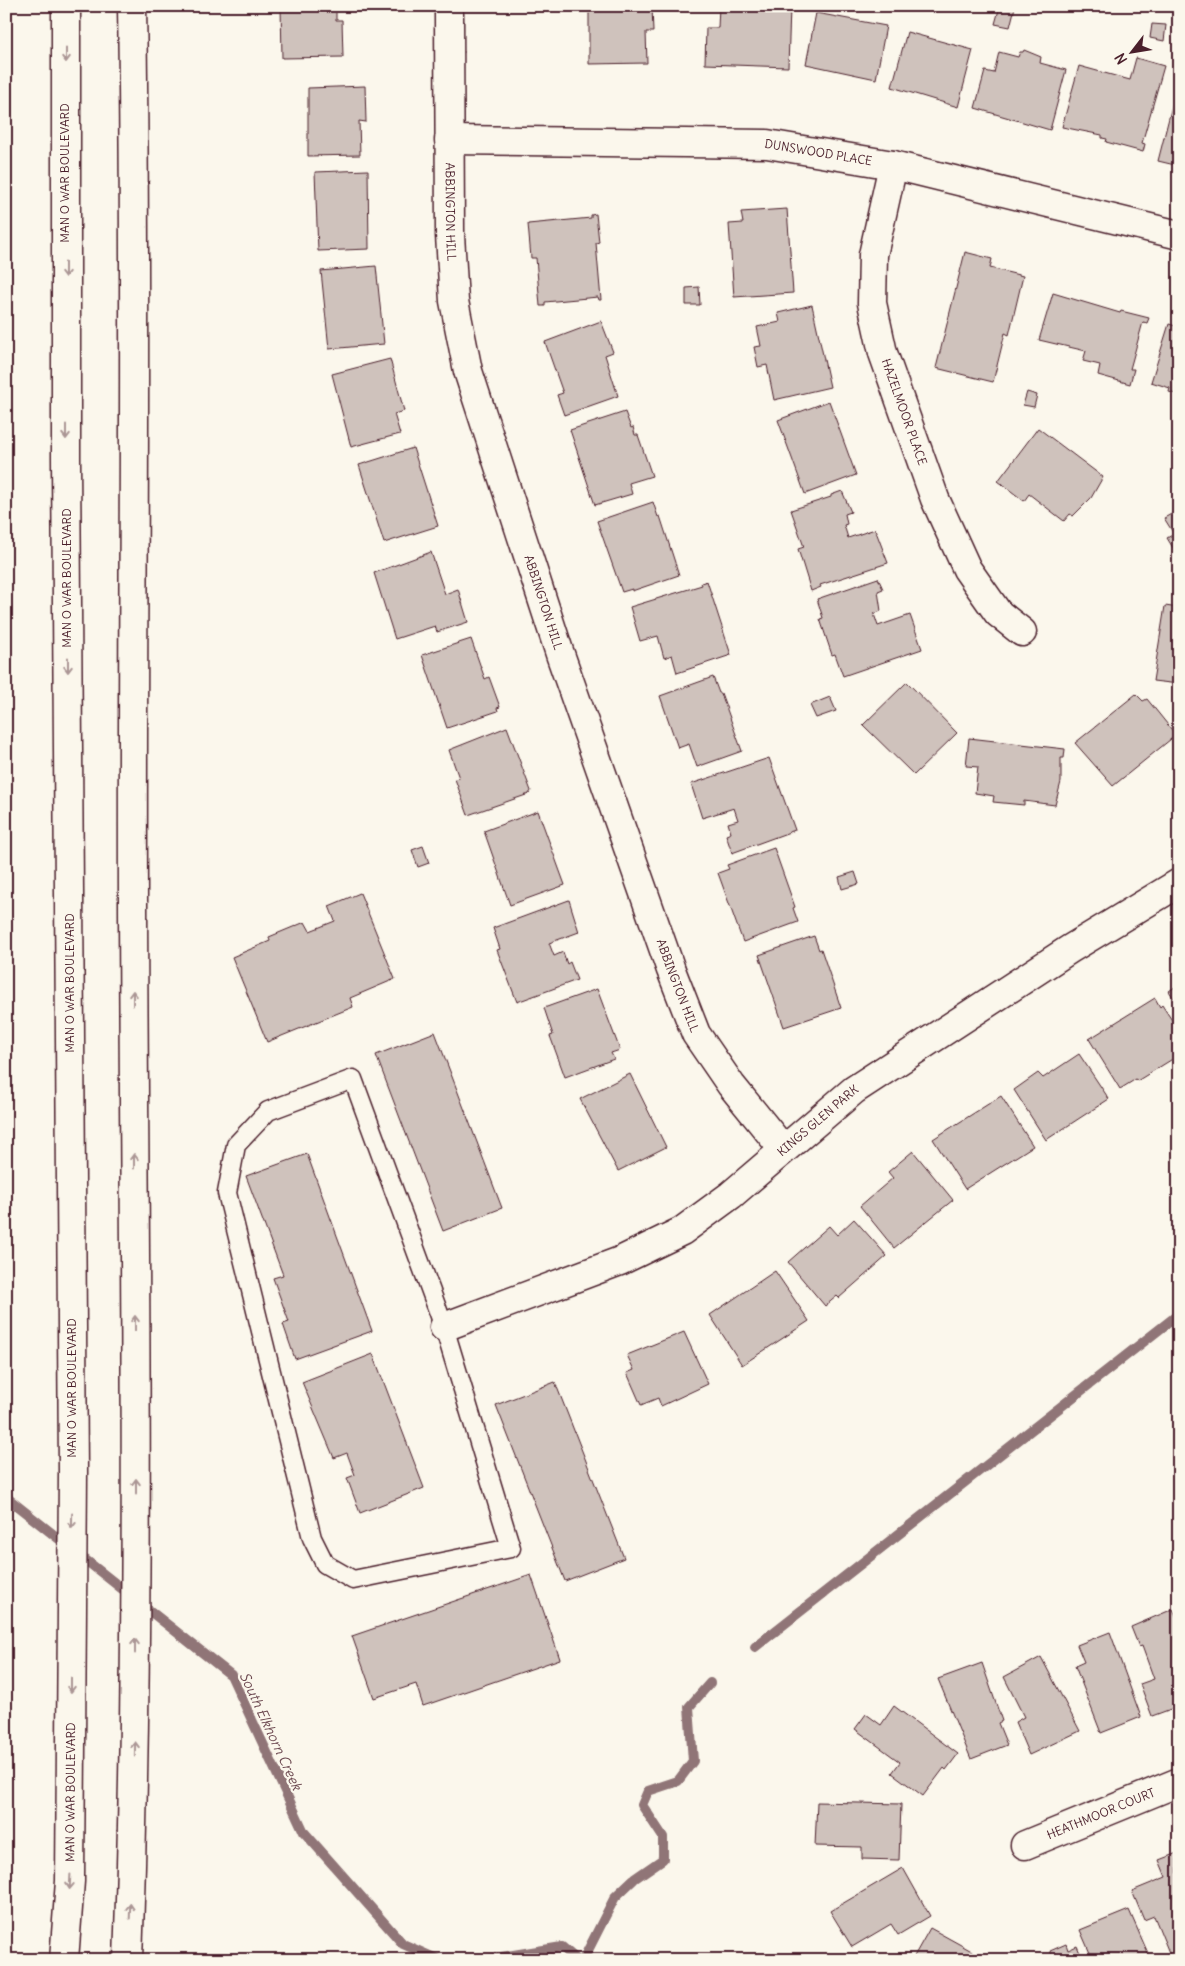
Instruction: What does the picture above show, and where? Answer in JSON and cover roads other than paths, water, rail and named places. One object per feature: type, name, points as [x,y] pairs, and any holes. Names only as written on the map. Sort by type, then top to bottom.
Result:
[{"type":"main road","name":"MAN O WAR BOULEVARD","points":[[64,1960],[70,1881],[73,1472],[66,468],[66,6]]},
{"type":"main road","points":[[128,1960],[136,1694],[132,6]]},
{"type":"main road","name":"ABBINGTON HILL","points":[[448,14],[449,140],[454,301],[468,371],[557,644],[671,970],[696,1034],[731,1085],[783,1149]]},
{"type":"main road","name":"DUNSWOOD PLACE","points":[[449,140],[767,144],[893,165],[1179,235]]},
{"type":"main road","name":"HAZELMOOR PLACE","points":[[893,165],[873,255],[872,303],[883,353],[935,499],[968,569],[998,613],[1022,632]]},
{"type":"main road","name":"KINGS GLEN PARK","points":[[444,1327],[620,1261],[682,1231],[731,1195],[854,1090],[1070,949],[1179,883]]},
{"type":"main road","name":"HEATHMOOR COURT","points":[[1025,1845],[1179,1782]]},
{"type":"lane","points":[[353,1079],[444,1327],[511,1548],[353,1580],[325,1564],[312,1538],[227,1194],[236,1145],[268,1111],[353,1079]]},
{"type":"waterway","points":[[755,1647],[1179,1314]]},
{"type":"waterway","name":"South Elkhorn Creek","points":[[6,1497],[231,1675],[304,1832],[403,1944],[439,1960]]},
{"type":"waterway","points":[[583,1960],[615,1897],[634,1879],[663,1859],[663,1837],[642,1805],[648,1791],[678,1781],[693,1761],[689,1707],[710,1683]]},
{"type":"waterway","name":"South Elkhorn Creek","points":[[483,1960],[562,1947],[577,1960]]}]
